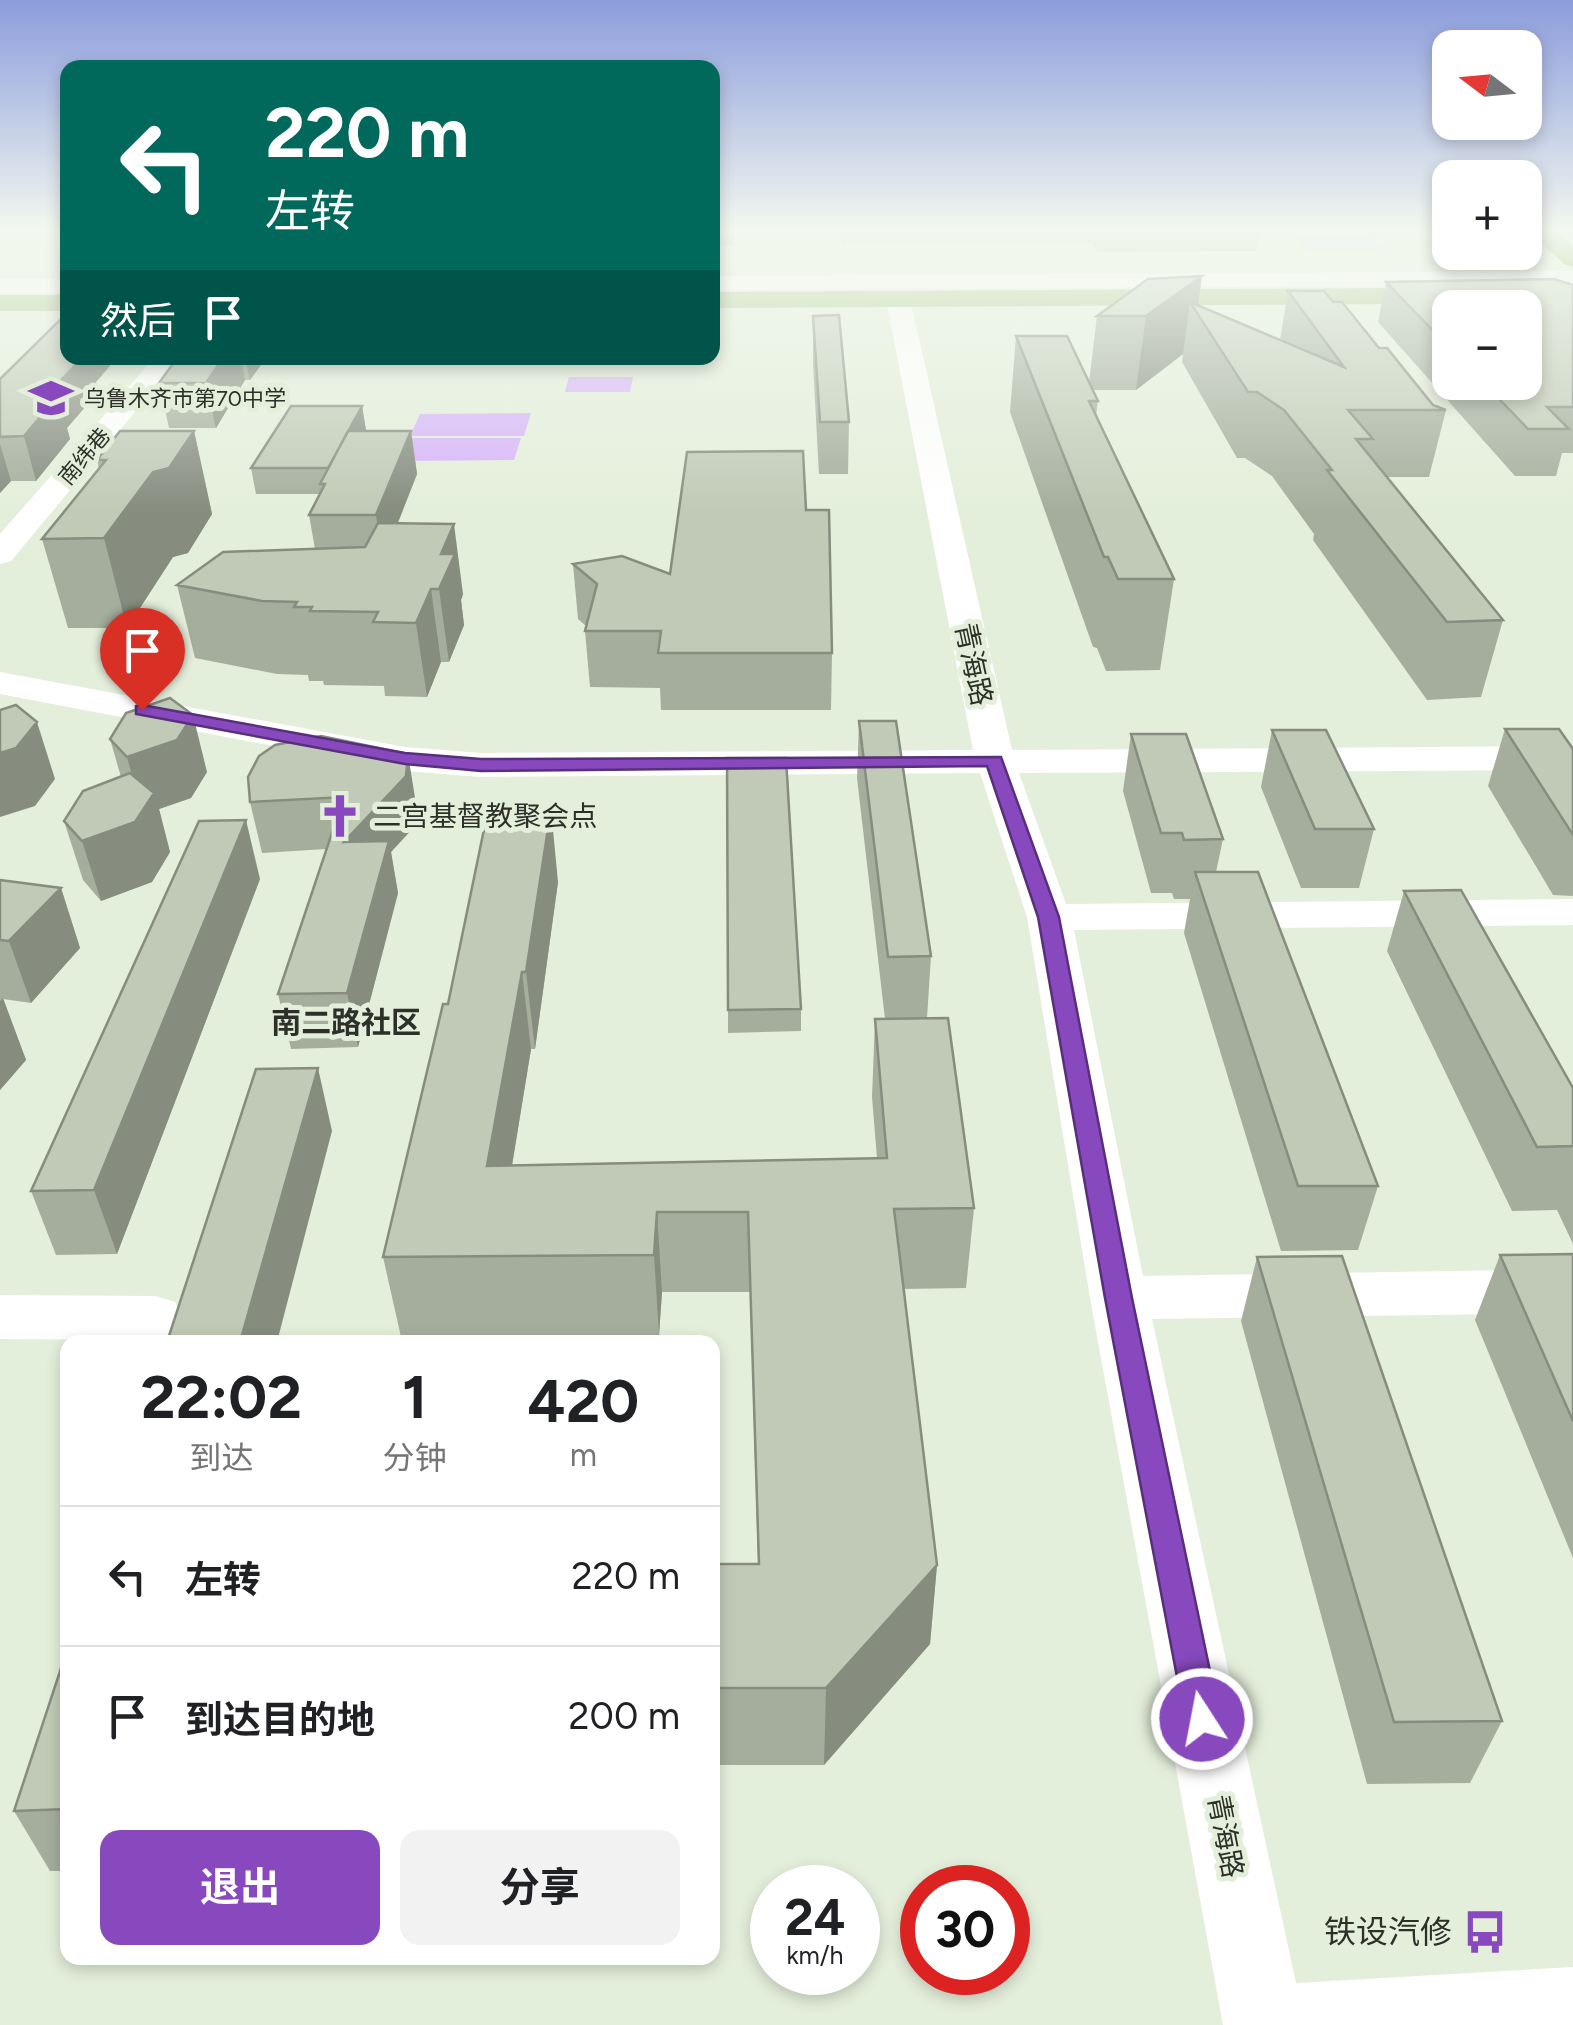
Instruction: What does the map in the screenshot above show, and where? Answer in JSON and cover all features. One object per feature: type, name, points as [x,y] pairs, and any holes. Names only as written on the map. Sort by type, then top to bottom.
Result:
[{"type":"street","name":"青海路","points":[[903,324],[995,761],[1049,917],[1119,1298],[1264,2025]]},
{"type":"street","name":"南纬巷","points":[[0,554],[161,365]]},
{"type":"street","points":[[0,683],[405,758],[481,765],[1573,758]]},
{"type":"street","points":[[1049,917],[1573,912]]},
{"type":"street","points":[[1119,1298],[1573,1291]]},
{"type":"street","points":[[0,1317],[155,1318]]},
{"type":"street","points":[[1284,2025],[1573,2008]]},
{"type":"shaded area","points":[[569,377],[633,377],[630,392],[565,392]]},
{"type":"shaded area","points":[[531,413],[524,436],[410,436],[420,414]]},
{"type":"shaded area","points":[[407,438],[521,438],[514,460],[397,461]]},
{"type":"building","points":[[60,324],[60,365],[75,365],[45,397],[58,396],[24,436],[0,437],[0,379]]},
{"type":"building","points":[[813,324],[840,324],[849,422],[820,422]]},
{"type":"building","points":[[1204,324],[1241,324],[1344,367],[1312,324],[1359,324],[1379,348],[1387,348],[1433,405],[1446,410],[1348,410],[1373,439],[1356,439],[1503,620],[1447,622],[1284,410],[1257,392],[1248,392]]},
{"type":"building","points":[[1542,324],[1573,324],[1573,407],[1547,407],[1569,429],[1528,429],[1500,400],[1542,400]]},
{"type":"building","points":[[1016,336],[1067,336],[1098,401],[1089,401],[1174,579],[1118,579],[1108,557],[1104,557]]},
{"type":"building","points":[[172,365],[218,365],[206,383],[159,383]]},
{"type":"building","points":[[291,406],[362,406],[328,468],[251,468]]},
{"type":"building","points":[[120,431],[194,431],[169,468],[153,472],[104,538],[42,539],[106,460],[97,460]]},
{"type":"building","points":[[348,431],[411,431],[376,515],[309,515],[325,484],[320,484]]},
{"type":"building","points":[[803,451],[806,510],[829,510],[832,653],[658,653],[661,631],[585,631],[597,584],[573,564],[622,556],[670,574],[687,452]]},
{"type":"building","points":[[378,523],[454,524],[441,554],[455,554],[439,589],[431,589],[416,623],[373,622],[378,612],[310,611],[312,607],[294,607],[297,602],[262,601],[177,585],[223,552],[365,547]]},
{"type":"building","points":[[170,698],[193,715],[177,740],[127,757],[110,739],[126,713]]},
{"type":"building","points":[[16,705],[37,722],[16,748],[0,753],[0,710]]},
{"type":"building","points":[[859,721],[896,721],[931,956],[888,957]]},
{"type":"building","points":[[1505,729],[1559,729],[1573,749],[1573,835]]},
{"type":"building","points":[[1272,730],[1326,730],[1374,829],[1315,829]]},
{"type":"building","points":[[1131,734],[1186,734],[1223,839],[1184,840],[1182,833],[1161,833]]},
{"type":"building","points":[[321,736],[408,754],[406,776],[344,842],[389,841],[347,993],[278,994],[344,797],[250,802],[248,777],[259,756],[275,745]]},
{"type":"building","points":[[727,758],[786,758],[801,1009],[728,1010]]},
{"type":"building","points":[[130,773],[154,793],[135,822],[82,841],[64,821],[83,791]]},
{"type":"building","points":[[551,809],[526,972],[522,972],[487,1166],[887,1158],[875,1019],[948,1018],[974,1208],[894,1209],[937,1565],[826,1688],[720,1688],[720,1564],[759,1564],[748,1212],[657,1212],[654,1255],[383,1257],[443,1004],[448,1004],[488,810]]},
{"type":"building","points":[[246,820],[94,1190],[31,1191],[199,821]]},
{"type":"building","points":[[1195,872],[1258,872],[1378,1186],[1298,1186]]},
{"type":"building","points":[[0,880],[61,888],[9,941],[0,940]]},
{"type":"building","points":[[1461,890],[1573,1088],[1573,1146],[1537,1147],[1404,891]]},
{"type":"building","points":[[318,1068],[242,1335],[169,1335],[256,1069]]},
{"type":"building","points":[[1573,1254],[1573,1421],[1500,1255]]},
{"type":"building","points":[[1342,1256],[1502,1721],[1394,1722],[1257,1257]]},
{"type":"building","points":[[60,1671],[60,1809],[14,1811]]},
{"type":"place","name":"乌鲁木齐市第70中学","points":[[51,398]]},
{"type":"place","name":"二宫基督教聚会点","points":[[340,816]]},
{"type":"place","name":"铁设汽修","points":[[1485,1932]]},
{"type":"district","name":"南二路社区","points":[[346,1023]]},
{"type":"route","points":[[142,710],[405,758],[481,765],[995,761],[1049,917],[1202,1719]]}]
